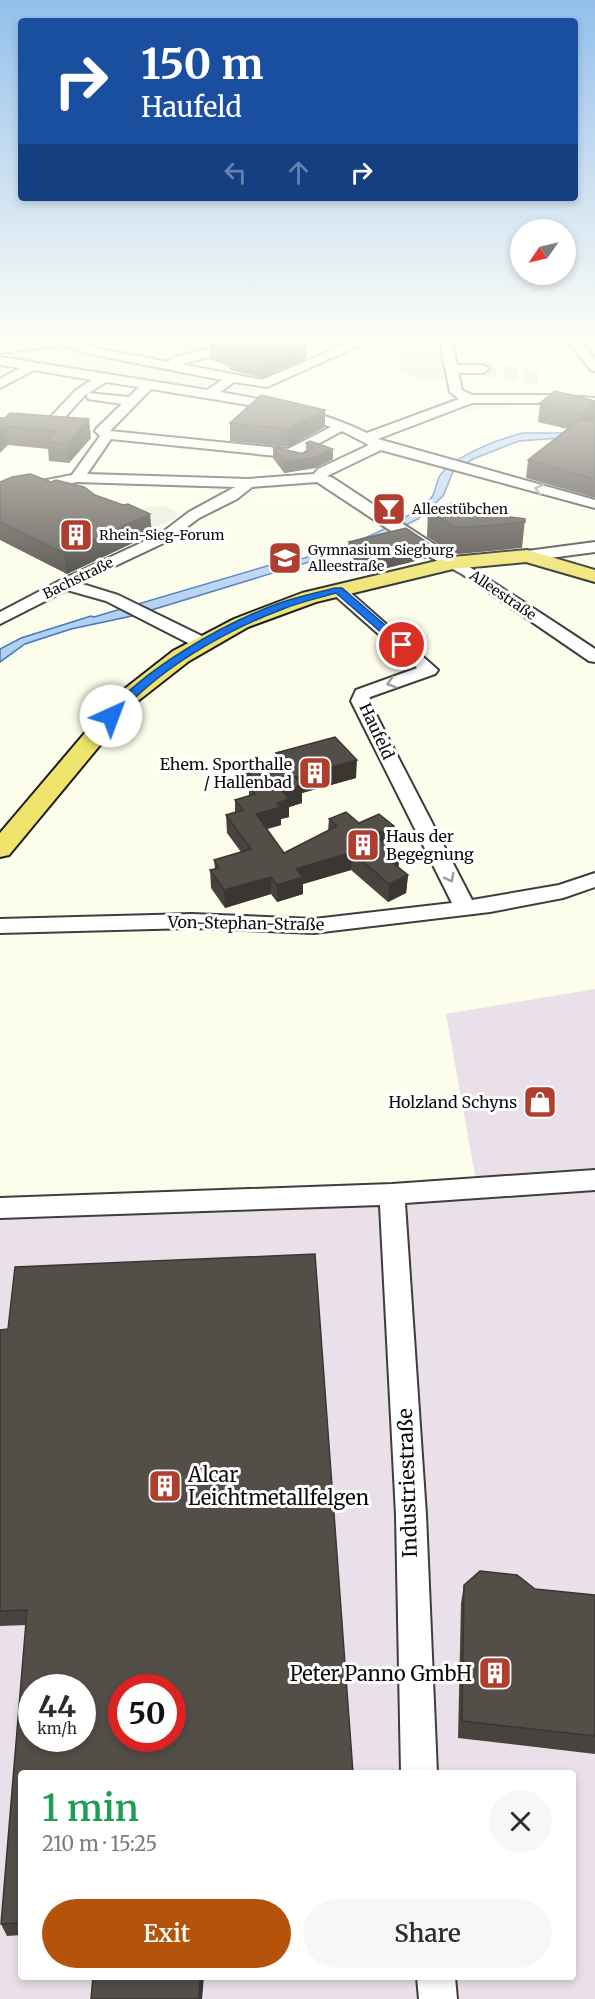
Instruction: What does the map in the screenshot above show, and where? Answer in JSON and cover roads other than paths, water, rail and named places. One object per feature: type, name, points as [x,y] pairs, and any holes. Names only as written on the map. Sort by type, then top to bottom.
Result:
[{"type":"main road","points":[[0,849],[126,699],[202,643],[241,623],[280,606],[453,563],[526,556],[587,573]]},
{"type":"street","points":[[102,431],[107,435],[310,466]]},
{"type":"street","points":[[310,466],[338,431]]},
{"type":"street","points":[[353,431],[374,441],[457,466],[595,504]]},
{"type":"street","points":[[0,493],[77,478],[248,483],[310,466],[396,431]]},
{"type":"street","points":[[77,478],[107,435]]},
{"type":"street","name":"Alleestraße","points":[[310,466],[328,481],[396,527],[468,571],[595,657]]},
{"type":"street","name":"Bachstraße","points":[[0,619],[65,584],[165,537],[194,515],[236,493],[248,483]]},
{"type":"street","points":[[36,486],[65,495]]},
{"type":"street","points":[[149,529],[165,537]]},
{"type":"street","points":[[526,556],[590,548]]},
{"type":"street","points":[[587,573],[569,562],[568,557],[590,548]]},
{"type":"street","points":[[65,584],[112,598],[202,643]]},
{"type":"street","name":"Haufeld","points":[[338,590],[429,670],[372,688],[362,693],[360,701],[465,908]]},
{"type":"street","name":"Von-Stephan-Straße","points":[[0,926],[192,921],[314,926],[465,908],[544,895],[595,880]]},
{"type":"street","points":[[0,1208],[392,1194],[595,1180]]},
{"type":"street","name":"Industriestraße","points":[[392,1194],[411,1515],[419,1770]]},
{"type":"street","points":[[436,1980],[438,1999]]},
{"type":"water","points":[[523,433],[568,433],[561,438],[519,441],[473,459],[453,472],[443,496],[418,519],[371,543],[132,616],[71,629],[25,644],[0,662],[0,649],[21,638],[284,561],[287,563],[306,558],[362,539],[398,522],[430,499],[441,474],[457,460],[502,439]]},
{"type":"place","name":"Alleestübchen","points":[[389,509]]},
{"type":"place","name":"Rhein-Sieg-Forum","points":[[76,535]]},
{"type":"place","name":"Gymnasium Siegburg Alleestraße","points":[[285,558]]},
{"type":"place","name":"Ehem. Sporthalle / Hallenbad","points":[[315,773]]},
{"type":"place","name":"Haus der Begegnung","points":[[363,845]]},
{"type":"place","name":"Holzland Schyns","points":[[540,1102]]},
{"type":"place","name":"Alcar Leichtmetallfelgen","points":[[165,1486]]},
{"type":"place","name":"Peter Panno GmbH","points":[[495,1673]]}]
